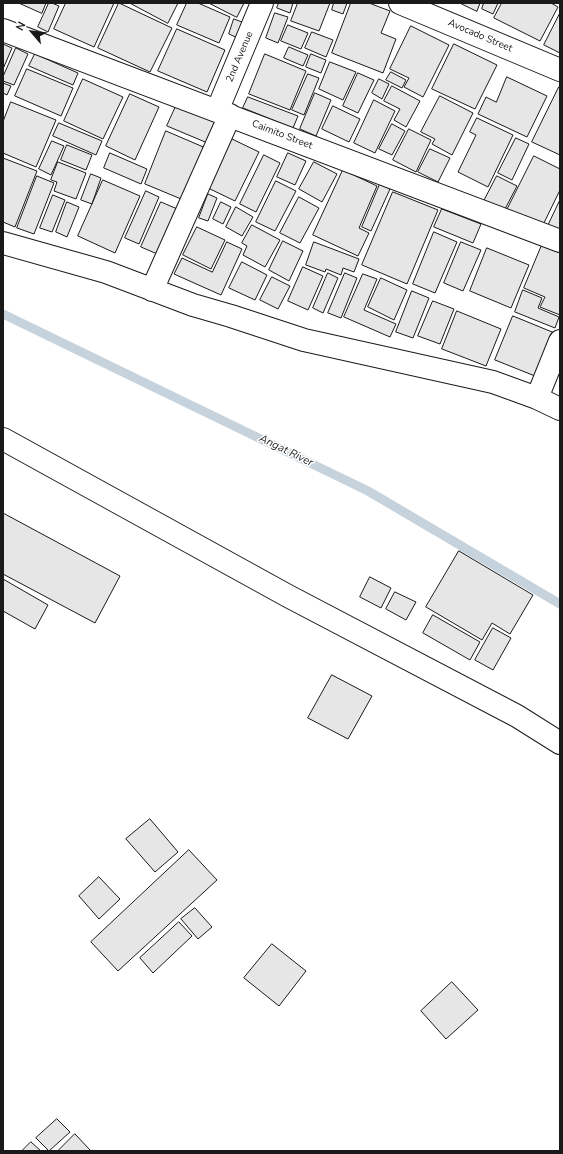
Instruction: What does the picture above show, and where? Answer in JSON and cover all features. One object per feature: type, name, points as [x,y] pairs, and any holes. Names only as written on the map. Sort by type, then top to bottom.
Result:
[{"type":"street","name":"2nd Avenue","points":[[152,290],[224,113],[262,3]]},
{"type":"street","name":"Avocado Street","points":[[400,3],[560,70]]},
{"type":"street","name":"Caimito Street","points":[[3,30],[560,241]]},
{"type":"street","points":[[3,244],[106,272],[193,305],[304,340],[493,382],[537,398],[560,409]]},
{"type":"street","points":[[537,398],[560,341]]},
{"type":"street","points":[[3,439],[288,596],[517,716],[560,743]]},
{"type":"building","points":[[19,3],[46,3],[42,13]]},
{"type":"building","points":[[49,3],[59,6],[48,32],[38,27]]},
{"type":"building","points":[[66,3],[114,3],[94,47],[54,29]]},
{"type":"building","points":[[119,3],[172,28],[150,72],[98,48]]},
{"type":"building","points":[[130,3],[178,3],[168,23]]},
{"type":"building","points":[[187,3],[198,3],[230,17],[219,43],[177,25]]},
{"type":"building","points":[[209,3],[244,3],[237,17]]},
{"type":"building","points":[[279,3],[293,3],[290,13],[277,8]]},
{"type":"building","points":[[298,3],[330,3],[319,31],[291,21]]},
{"type":"building","points":[[334,3],[347,3],[343,14],[332,10]]},
{"type":"building","points":[[351,3],[369,3],[390,11],[381,33],[396,39],[383,73],[332,53]]},
{"type":"building","points":[[460,3],[480,3],[477,11]]},
{"type":"building","points":[[484,3],[498,3],[493,14],[482,9]]},
{"type":"building","points":[[502,3],[551,3],[558,7],[540,41],[494,18]]},
{"type":"building","points":[[275,13],[288,17],[278,43],[266,38]]},
{"type":"building","points":[[560,13],[560,53],[544,45]]},
{"type":"building","points":[[234,19],[247,24],[240,39],[229,34]]},
{"type":"building","points":[[288,25],[308,33],[301,49],[281,41]]},
{"type":"building","points":[[411,26],[449,45],[423,97],[404,87],[409,78],[390,69]]},
{"type":"building","points":[[177,29],[225,50],[207,92],[158,71]]},
{"type":"building","points":[[312,32],[333,40],[326,57],[305,48]]},
{"type":"building","points":[[3,44],[12,48],[3,69]]},
{"type":"building","points":[[454,44],[497,65],[475,109],[432,89]]},
{"type":"building","points":[[289,47],[308,55],[303,66],[284,58]]},
{"type":"building","points":[[16,48],[28,54],[14,85],[3,81],[3,77]]},
{"type":"building","points":[[35,54],[78,73],[73,85],[29,66]]},
{"type":"building","points":[[265,54],[306,71],[290,110],[249,94]]},
{"type":"building","points":[[311,54],[326,60],[321,73],[306,67]]},
{"type":"building","points":[[330,62],[356,72],[343,100],[319,89]]},
{"type":"building","points":[[27,69],[73,88],[61,116],[15,96]]},
{"type":"building","points":[[391,72],[406,80],[402,88],[386,80]]},
{"type":"building","points":[[358,73],[374,80],[358,113],[343,106]]},
{"type":"building","points":[[308,74],[319,78],[304,115],[292,110]]},
{"type":"building","points":[[507,77],[547,96],[527,137],[478,114],[486,97],[496,102]]},
{"type":"building","points":[[83,79],[123,97],[103,139],[64,121]]},
{"type":"building","points":[[379,79],[389,84],[382,99],[372,93]]},
{"type":"building","points":[[3,83],[11,86],[7,95],[3,93]]},
{"type":"building","points":[[392,86],[420,101],[406,127],[394,120],[400,109],[384,101]]},
{"type":"building","points":[[560,87],[560,155],[532,142]]},
{"type":"building","points":[[315,93],[331,100],[316,136],[300,129]]},
{"type":"building","points":[[130,94],[159,107],[135,160],[106,146]]},
{"type":"building","points":[[440,96],[473,113],[452,155],[432,144],[435,139],[421,132]]},
{"type":"building","points":[[248,97],[298,116],[293,128],[243,108]]},
{"type":"building","points":[[374,100],[395,111],[375,153],[354,143]]},
{"type":"building","points":[[11,102],[56,120],[36,167],[3,153],[3,122]]},
{"type":"building","points":[[177,104],[220,122],[210,144],[167,126]]},
{"type":"building","points":[[333,106],[360,119],[349,142],[322,129]]},
{"type":"building","points":[[477,118],[513,135],[488,187],[458,172],[476,135],[470,132]]},
{"type":"building","points":[[59,123],[102,141],[96,155],[53,136]]},
{"type":"building","points":[[392,124],[405,131],[392,155],[379,149]]},
{"type":"building","points":[[409,129],[431,140],[416,172],[393,160]]},
{"type":"building","points":[[166,131],[208,149],[186,201],[145,184]]},
{"type":"building","points":[[516,138],[529,144],[512,180],[498,173]]},
{"type":"building","points":[[232,139],[259,152],[235,201],[208,188]]},
{"type":"building","points":[[52,141],[64,146],[51,175],[39,169]]},
{"type":"building","points":[[67,145],[92,155],[86,170],[61,160]]},
{"type":"building","points":[[430,149],[450,158],[438,182],[418,172]]},
{"type":"building","points":[[110,153],[147,169],[141,184],[104,168]]},
{"type":"building","points":[[288,153],[306,161],[295,185],[277,177]]},
{"type":"building","points":[[264,155],[280,163],[256,212],[240,204]]},
{"type":"building","points":[[534,156],[560,169],[560,190],[541,229],[506,212]]},
{"type":"building","points":[[3,158],[37,171],[15,227],[3,222]]},
{"type":"building","points":[[58,162],[86,173],[76,199],[54,191],[57,182],[51,180]]},
{"type":"building","points":[[314,162],[337,174],[322,202],[299,189]]},
{"type":"building","points":[[343,170],[377,186],[359,228],[369,233],[358,256],[313,235]]},
{"type":"building","points":[[91,174],[101,178],[92,204],[81,200]]},
{"type":"building","points":[[37,176],[54,183],[34,234],[17,228]]},
{"type":"building","points":[[497,176],[517,186],[504,211],[484,201]]},
{"type":"building","points":[[103,180],[140,196],[115,253],[78,236]]},
{"type":"building","points":[[276,181],[296,191],[275,231],[256,222]]},
{"type":"building","points":[[380,184],[390,189],[371,231],[362,227]]},
{"type":"building","points":[[146,191],[159,197],[139,244],[125,238]]},
{"type":"building","points":[[393,192],[438,210],[407,284],[362,265]]},
{"type":"building","points":[[208,194],[217,198],[208,221],[199,218]]},
{"type":"building","points":[[53,195],[65,200],[52,232],[40,228]]},
{"type":"building","points":[[299,197],[319,208],[300,243],[280,233]]},
{"type":"building","points":[[560,200],[560,233],[547,228]]},
{"type":"building","points":[[67,202],[79,207],[67,237],[56,232]]},
{"type":"building","points":[[161,202],[182,211],[162,256],[141,247]]},
{"type":"building","points":[[221,202],[231,207],[223,224],[213,219]]},
{"type":"building","points":[[236,207],[253,217],[242,236],[226,227]]},
{"type":"building","points":[[442,209],[481,224],[473,243],[434,227]]},
{"type":"building","points":[[252,225],[280,240],[265,267],[243,255],[247,246],[242,243]]},
{"type":"building","points":[[197,227],[225,240],[211,269],[183,255]]},
{"type":"building","points":[[434,232],[457,242],[435,293],[413,284]]},
{"type":"building","points":[[283,241],[303,251],[289,281],[269,270]]},
{"type":"building","points":[[227,242],[242,249],[221,295],[174,274],[182,258],[212,272]]},
{"type":"building","points":[[314,242],[359,259],[354,272],[343,268],[341,275],[326,269],[325,272],[306,265]]},
{"type":"building","points":[[461,242],[481,250],[463,291],[444,283]]},
{"type":"building","points":[[542,245],[560,253],[560,315],[540,307],[545,297],[524,288]]},
{"type":"building","points":[[487,248],[529,265],[511,308],[470,291]]},
{"type":"building","points":[[242,262],[267,275],[255,300],[229,288]]},
{"type":"building","points":[[303,267],[323,276],[308,310],[288,301]]},
{"type":"building","points":[[328,273],[338,278],[323,313],[313,308]]},
{"type":"building","points":[[345,273],[357,278],[341,318],[328,313]]},
{"type":"building","points":[[363,274],[377,279],[364,310],[396,324],[390,337],[344,317]]},
{"type":"building","points":[[272,277],[290,286],[278,309],[260,300]]},
{"type":"building","points":[[381,278],[407,290],[394,320],[368,307]]},
{"type":"building","points":[[523,290],[542,298],[538,308],[559,317],[555,328],[515,312]]},
{"type":"building","points":[[412,291],[429,298],[413,338],[396,332]]},
{"type":"building","points":[[433,301],[454,309],[440,344],[418,336]]},
{"type":"building","points":[[457,311],[501,329],[486,366],[442,349]]},
{"type":"building","points":[[513,316],[557,334],[540,378],[495,360]]},
{"type":"building","points":[[3,513],[120,576],[95,623],[3,574]]},
{"type":"building","points":[[459,551],[533,595],[510,634],[492,623],[482,640],[426,607]]},
{"type":"building","points":[[370,577],[391,588],[381,608],[360,597]]},
{"type":"building","points":[[3,579],[48,605],[35,629],[3,611]]},
{"type":"building","points":[[395,592],[416,602],[406,620],[386,609]]},
{"type":"building","points":[[433,615],[480,642],[470,660],[423,633]]},
{"type":"building","points":[[493,628],[511,638],[493,670],[475,660]]},
{"type":"building","points":[[332,675],[372,696],[348,739],[308,718]]},
{"type":"building","points":[[150,819],[178,852],[155,872],[126,839]]},
{"type":"building","points":[[189,850],[217,880],[118,971],[91,942]]},
{"type":"building","points":[[99,877],[120,899],[99,919],[79,896]]},
{"type":"building","points":[[195,908],[212,927],[198,939],[181,919]]},
{"type":"building","points":[[179,922],[192,936],[153,973],[140,958]]},
{"type":"building","points":[[272,944],[306,971],[279,1006],[244,978]]},
{"type":"building","points":[[452,982],[478,1010],[446,1039],[421,1011]]},
{"type":"building","points":[[57,1119],[70,1132],[49,1151],[36,1138]]},
{"type":"building","points":[[75,1134],[91,1151],[58,1151]]},
{"type":"building","points":[[31,1142],[41,1151],[22,1151]]},
{"type":"waterway","name":"Angat River","points":[[3,314],[368,491],[560,604]]}]
